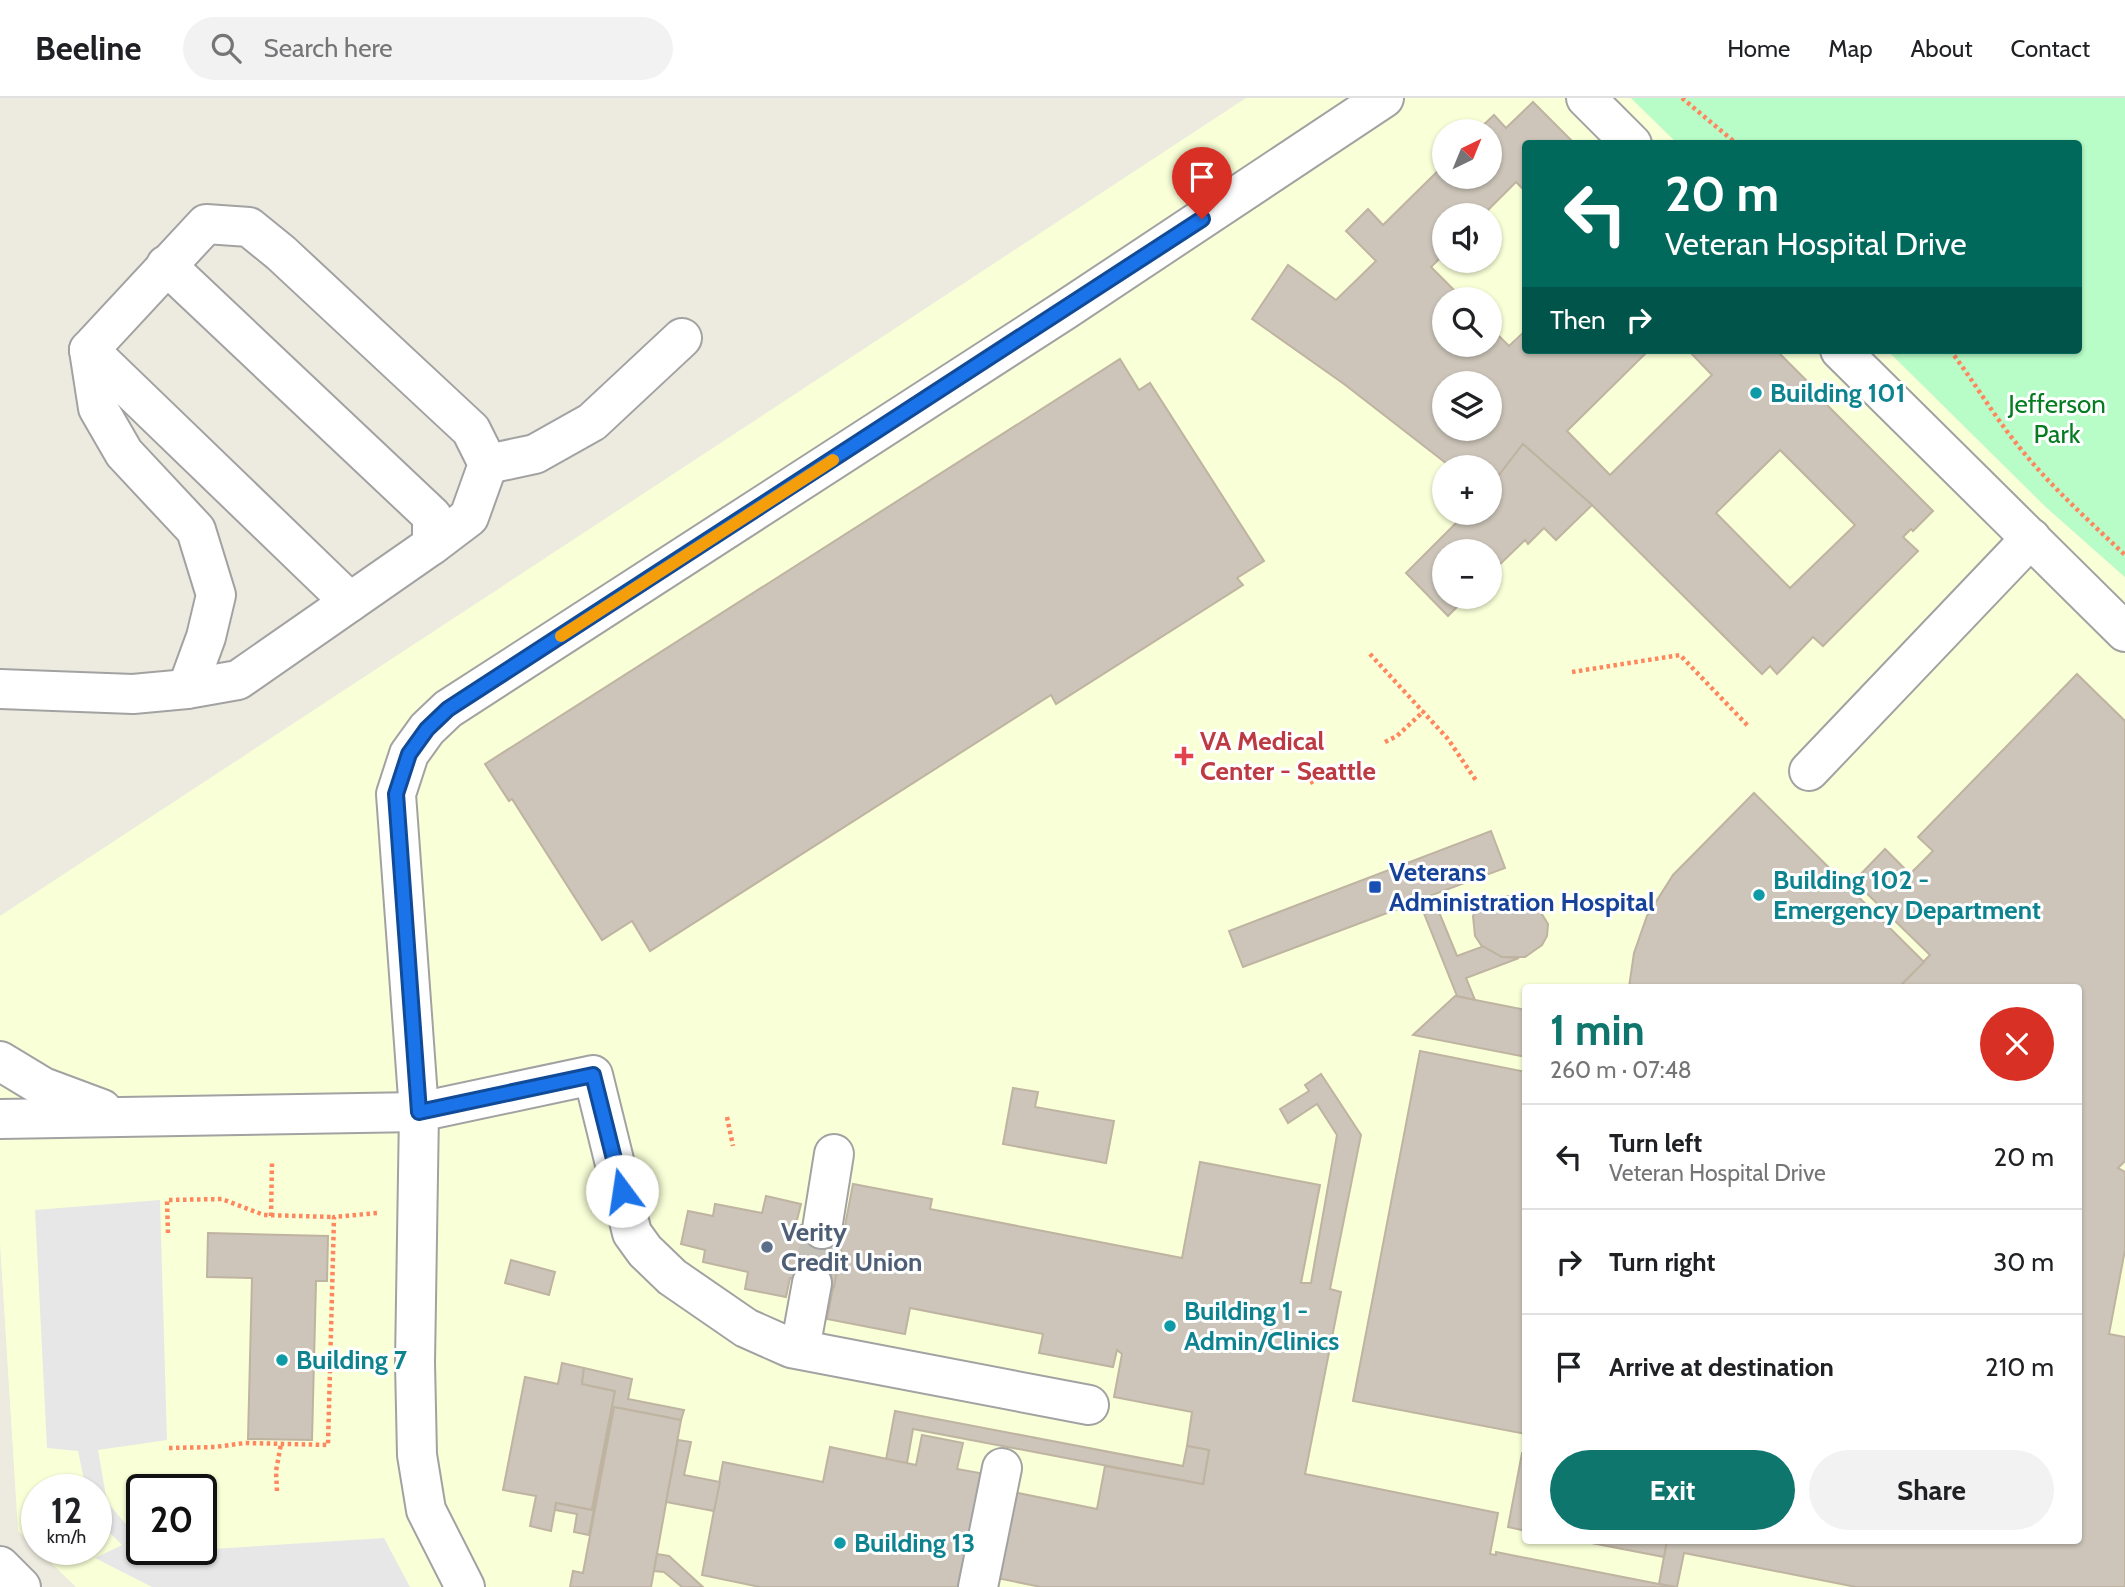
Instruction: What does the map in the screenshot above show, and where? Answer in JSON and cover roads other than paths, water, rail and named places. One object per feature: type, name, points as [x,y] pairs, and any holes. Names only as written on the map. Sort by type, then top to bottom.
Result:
[{"type":"street","points":[[465,1587],[426,1510],[418,1464],[415,1363],[419,1112],[396,794],[409,754],[427,729],[448,709],[1053,317],[1384,98]]},
{"type":"street","points":[[1586,98],[1628,140]]},
{"type":"street","points":[[0,689],[133,694],[187,689],[238,680],[469,517],[488,464],[471,430],[281,253],[249,227],[206,224],[89,350]]},
{"type":"street","points":[[166,265],[432,516],[432,545]]},
{"type":"street","points":[[488,464],[536,454],[592,422],[682,338]]},
{"type":"street","points":[[89,350],[350,603]]},
{"type":"street","points":[[89,350],[97,408],[124,453],[196,530],[216,596],[206,637],[187,689]]},
{"type":"street","points":[[1844,354],[2125,632]]},
{"type":"street","points":[[1809,771],[2031,538]]},
{"type":"street","points":[[0,1060],[43,1087],[124,1117]]},
{"type":"street","points":[[0,1119],[419,1112],[593,1075],[632,1233],[645,1251],[672,1277],[746,1328],[800,1349],[1089,1405]]},
{"type":"street","points":[[821,1229],[834,1154]]},
{"type":"street","points":[[800,1349],[812,1283]]},
{"type":"street","points":[[978,1587],[1002,1468]]},
{"type":"street","points":[[0,1566],[21,1587]]},
{"type":"tunnel","points":[[812,1283],[822,1229]]},
{"type":"place","name":"Building 101","points":[[1756,393]]},
{"type":"place","name":"VA Medical Center - Seattle","points":[[1184,756]]},
{"type":"place","name":"Veterans Administration Hospital","points":[[1375,887]]},
{"type":"place","name":"Building 102 - Emergency Department","points":[[1759,895]]},
{"type":"place","name":"Verity Credit Union","points":[[767,1247]]},
{"type":"place","name":"Building 1 - Admin/Clinics","points":[[1170,1326]]},
{"type":"place","name":"Building 7","points":[[282,1360]]},
{"type":"place","name":"Building 13","points":[[840,1543]]},
{"type":"park label","name":"Jefferson Park","points":[[2057,419]]}]
